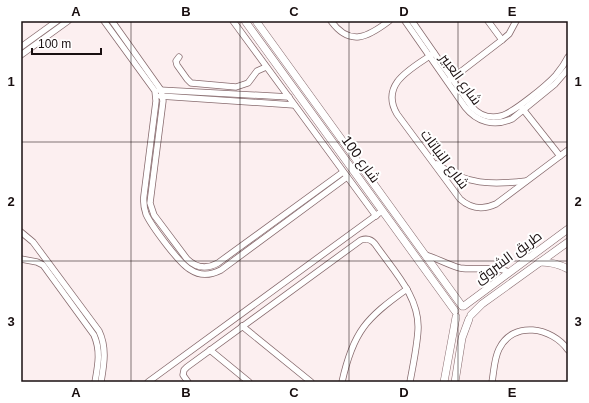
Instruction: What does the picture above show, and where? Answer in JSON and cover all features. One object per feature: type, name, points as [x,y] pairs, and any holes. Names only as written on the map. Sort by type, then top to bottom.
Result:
[{"type":"street","points":[[21,47],[57,21]]},
{"type":"street","points":[[21,55],[68,21]]},
{"type":"street","points":[[104,21],[121,39],[162,93],[150,203],[154,215],[187,259],[199,267],[209,267],[215,265],[347,177]]},
{"type":"street","points":[[112,21],[121,39],[154,89],[156,96],[144,206],[149,219],[184,265],[190,270],[205,274],[217,272],[343,172]]},
{"type":"street","points":[[233,21],[376,216]]},
{"type":"street","name":"شارع 100","points":[[245,21],[456,314]]},
{"type":"street","name":"شارع 100","points":[[256,21],[463,306]]},
{"type":"street","points":[[330,21],[339,31],[356,37],[369,35],[389,21]]},
{"type":"street","name":"شارع العبير","points":[[405,21],[432,55]]},
{"type":"street","name":"شارع العبير","points":[[412,21],[469,112],[473,116],[484,121],[495,123],[507,121],[524,110],[555,84],[568,69]]},
{"type":"street","points":[[488,21],[502,40]]},
{"type":"street","points":[[449,80],[502,40],[511,30],[516,21]]},
{"type":"street","name":"شارع النباتات","points":[[432,55],[401,77],[393,88],[392,102],[397,114],[460,199],[474,207],[485,208],[496,204],[568,150]]},
{"type":"street","points":[[179,57],[176,64],[188,81],[193,84],[239,86],[250,81],[257,71],[266,67]]},
{"type":"street","name":"شارع العبير","points":[[449,80],[471,106],[482,115],[491,117],[501,116],[520,105],[551,79],[568,57]]},
{"type":"street","points":[[203,93],[204,85]]},
{"type":"street","points":[[228,86],[228,96]]},
{"type":"street","points":[[154,89],[162,93],[289,97]]},
{"type":"street","points":[[156,96],[162,93],[203,93],[294,104]]},
{"type":"street","points":[[520,105],[560,156]]},
{"type":"street","points":[[432,160],[453,174],[476,182],[500,184],[526,181]]},
{"type":"street","points":[[148,382],[382,211]]},
{"type":"street","name":"طريق الشروق","points":[[463,306],[568,229]]},
{"type":"street","points":[[21,232],[33,242],[95,338],[98,346],[99,358],[95,382]]},
{"type":"street","points":[[188,382],[183,375],[185,368],[364,239],[370,240],[375,244],[407,289],[415,306],[418,337],[410,382]]},
{"type":"street","name":"طريق الشروق","points":[[455,382],[462,338],[470,317],[482,304],[568,242]]},
{"type":"street","points":[[425,255],[461,268],[482,270],[497,268],[509,272]]},
{"type":"street","points":[[21,259],[40,263],[53,273],[96,327],[101,335],[105,354],[101,382]]},
{"type":"street","points":[[540,262],[552,262],[563,266],[568,270]]},
{"type":"street","points":[[342,382],[350,351],[362,329],[379,309],[407,289]]},
{"type":"street","points":[[444,382],[456,314],[458,308],[463,306],[468,308],[470,317],[462,322],[456,314]]},
{"type":"street","points":[[242,326],[311,382]]},
{"type":"street","points":[[494,380],[499,349],[510,336],[519,332],[539,330],[549,333],[558,339],[568,350]]},
{"type":"street","points":[[210,350],[249,382]]}]
